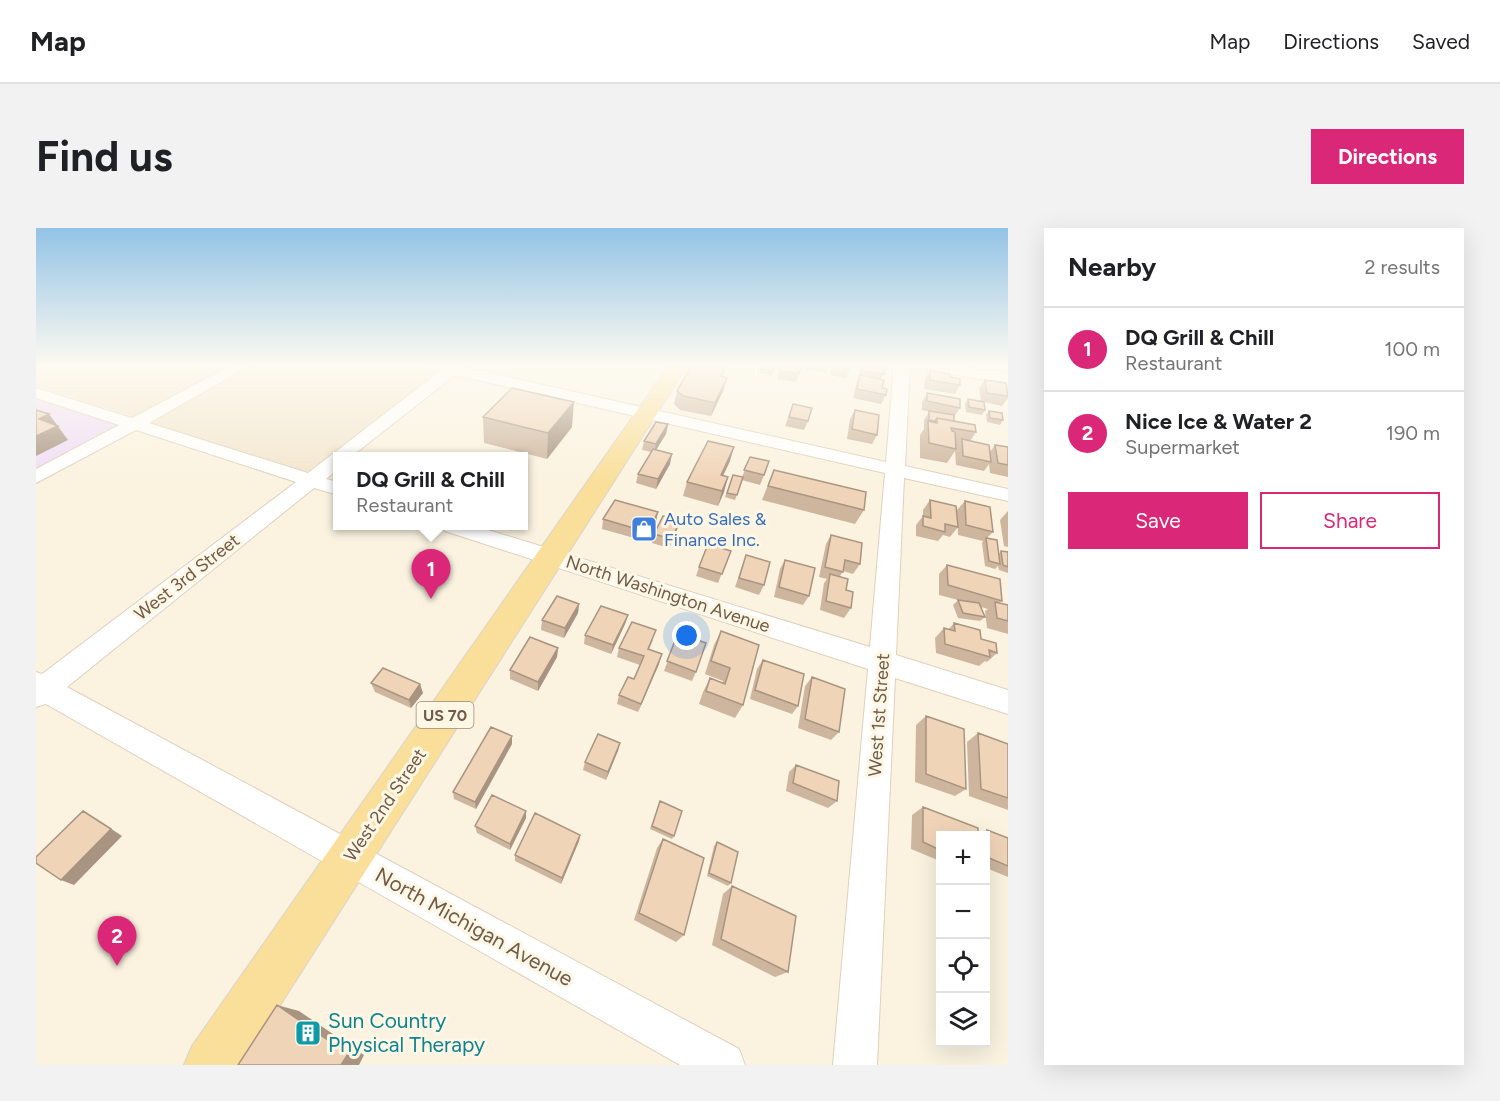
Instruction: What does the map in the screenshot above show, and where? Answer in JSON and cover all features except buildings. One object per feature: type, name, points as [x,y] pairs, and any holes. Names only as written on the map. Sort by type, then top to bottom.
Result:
[{"type":"main road","name":"West 2nd Street","points":[[211,1065],[653,404]]},
{"type":"street","points":[[71,404],[333,488]]},
{"type":"street","points":[[36,477],[171,404]]},
{"type":"street","name":"West 3rd Street","points":[[348,452],[408,404]]},
{"type":"street","points":[[610,404],[1008,495]]},
{"type":"street","name":"West 1st Street","points":[[855,1065],[900,404]]},
{"type":"street","name":"West 3rd Street","points":[[39,689],[333,464]]},
{"type":"street","name":"North Washington Avenue","points":[[468,530],[1008,702]]},
{"type":"street","name":"North Michigan Avenue","points":[[39,689],[723,1065]]},
{"type":"shaded area","points":[[36,404],[70,404],[134,425],[36,477]]},
{"type":"shaded area","points":[[93,404],[401,404],[339,452],[333,452],[333,456],[314,471],[305,471]]},
{"type":"place","name":"Auto Sales & Finance Inc.","points":[[644,529]]},
{"type":"place","name":"DQ Grill & Chill","points":[[431,599]]},
{"type":"place","name":"Nice Ice & Water 2","points":[[117,966]]},
{"type":"place","name":"Sun Country Physical Therapy","points":[[308,1033]]}]
